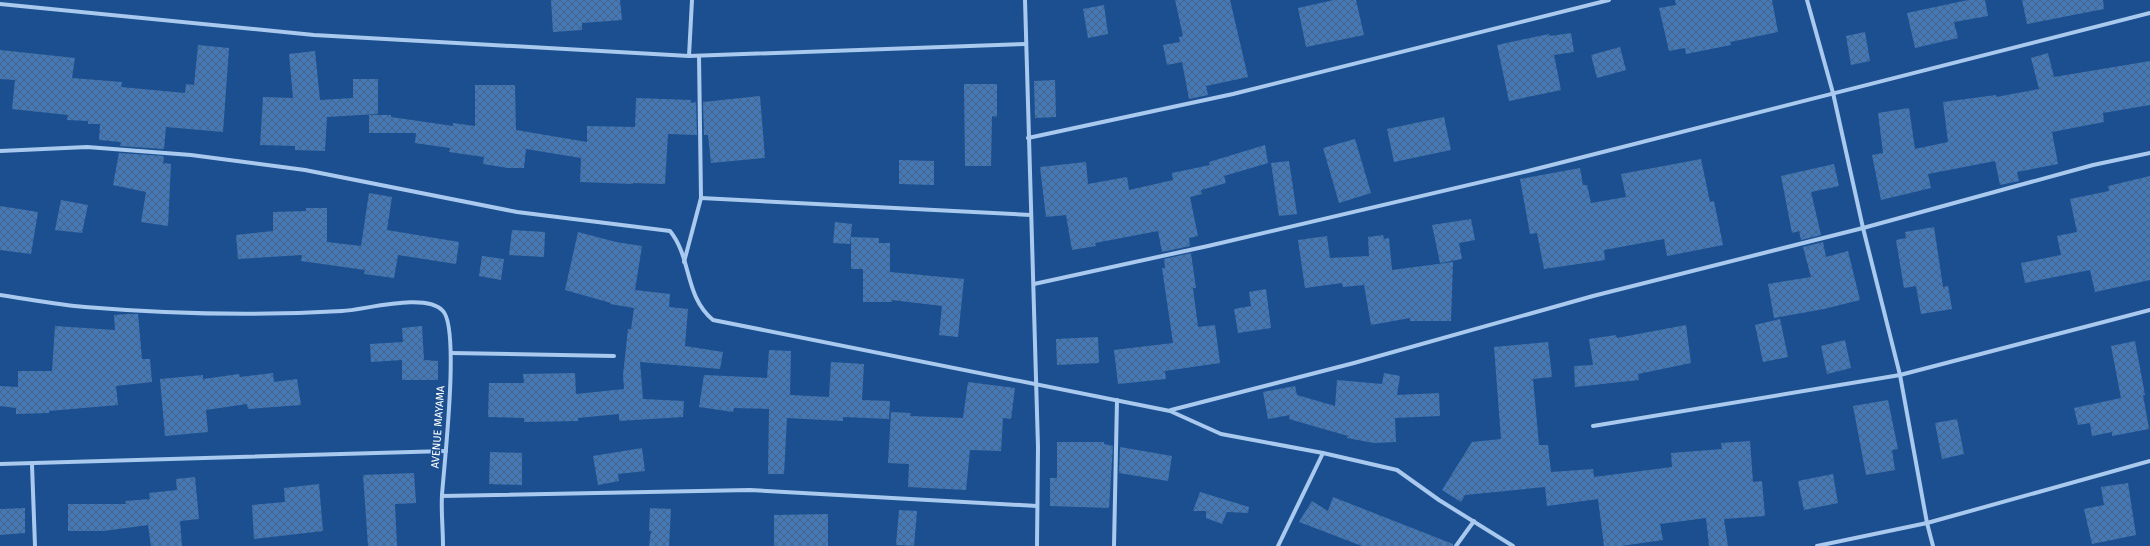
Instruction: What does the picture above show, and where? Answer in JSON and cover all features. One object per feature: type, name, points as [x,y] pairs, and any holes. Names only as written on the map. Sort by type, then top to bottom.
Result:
[{"type":"street","points":[[689,56],[692,0]]},
{"type":"street","points":[[1025,0],[1038,447],[1037,546]]},
{"type":"street","points":[[1028,138],[1233,94],[1609,0]]},
{"type":"street","points":[[1807,0],[1833,93],[1900,375],[1927,523],[1934,546]]},
{"type":"street","points":[[0,4],[314,35],[689,56],[1026,44]]},
{"type":"street","points":[[1034,284],[1208,246],[1528,171],[2150,13]]},
{"type":"street","points":[[684,262],[701,198],[698,140],[699,56]]},
{"type":"street","points":[[0,151],[87,147],[191,154],[305,170],[517,212],[670,231],[678,240],[697,303],[713,320],[1170,411],[1220,434],[1323,453],[1398,470],[1513,546]]},
{"type":"street","points":[[1170,411],[1354,364],[1593,296],[1864,228],[2093,165],[2150,153]]},
{"type":"street","points":[[701,198],[1031,215]]},
{"type":"street","name":"AVENUE MAYAMA","points":[[0,295],[84,307],[230,314],[343,311],[416,302],[432,305],[442,310],[446,317],[451,353],[442,496],[443,546]]},
{"type":"street","points":[[1593,426],[1900,375],[2150,310]]},
{"type":"street","points":[[451,353],[614,356]]},
{"type":"street","points":[[1114,546],[1117,400]]},
{"type":"street","points":[[0,464],[446,451]]},
{"type":"street","points":[[1278,546],[1323,453]]},
{"type":"street","points":[[1816,546],[1927,523],[2150,461]]},
{"type":"street","points":[[32,464],[35,546]]},
{"type":"street","points":[[442,496],[750,490],[1037,506]]},
{"type":"street","points":[[1456,546],[1474,521]]},
{"type":"building","points":[[551,0],[620,0],[622,20],[582,23],[582,30],[553,32]]},
{"type":"building","points":[[1175,0],[1230,0],[1248,77],[1206,86],[1208,95],[1189,99],[1182,62],[1167,65],[1163,45],[1180,42],[1179,37],[1183,36]]},
{"type":"building","points":[[1334,0],[1356,0],[1364,35],[1306,47],[1298,8]]},
{"type":"building","points":[[1675,0],[1772,0],[1778,32],[1730,42],[1731,45],[1686,54],[1685,48],[1669,51],[1659,8],[1676,5]]},
{"type":"building","points":[[1968,0],[1985,0],[1988,16],[1954,22],[1958,38],[1915,48],[1907,13]]},
{"type":"building","points":[[2022,0],[2103,0],[2104,9],[2027,24]]},
{"type":"building","points":[[1104,5],[1108,34],[1088,38],[1083,9]]},
{"type":"building","points":[[1865,32],[1870,61],[1851,65],[1846,36]]},
{"type":"building","points":[[1571,33],[1574,52],[1554,55],[1561,90],[1509,101],[1497,45],[1549,34],[1550,36]]},
{"type":"building","points":[[198,45],[229,48],[223,132],[166,127],[164,149],[120,146],[121,142],[99,140],[100,124],[88,124],[88,121],[67,120],[68,115],[12,109],[15,80],[0,79],[0,50],[75,58],[72,78],[122,82],[121,87],[185,93],[186,84],[194,85]]},
{"type":"building","points":[[1620,47],[1626,70],[1597,78],[1591,55]]},
{"type":"building","points":[[315,51],[320,100],[353,98],[353,79],[378,79],[378,114],[327,117],[325,151],[295,150],[295,146],[260,145],[263,97],[293,98],[289,54]]},
{"type":"building","points":[[2048,53],[2054,77],[2150,61],[2150,105],[2103,113],[2104,122],[2052,132],[2058,164],[2017,172],[2019,181],[2000,185],[1995,161],[1928,174],[1931,188],[1881,200],[1872,155],[1883,153],[1878,113],[1909,108],[1915,149],[1948,142],[1943,102],[1996,95],[1996,97],[2039,89],[2031,58]]},
{"type":"building","points":[[1055,80],[1056,117],[1035,118],[1034,81]]},
{"type":"building","points":[[964,84],[997,84],[997,117],[992,116],[991,166],[965,166]]},
{"type":"building","points":[[475,85],[515,85],[516,130],[587,142],[587,126],[635,127],[636,98],[691,100],[691,103],[696,102],[697,135],[668,134],[665,184],[633,184],[580,182],[581,158],[526,149],[524,168],[508,168],[483,164],[484,157],[449,152],[450,148],[415,143],[416,133],[369,133],[369,115],[391,115],[391,117],[453,126],[453,123],[475,126]]},
{"type":"building","points":[[760,96],[765,158],[711,163],[708,135],[704,135],[703,102]]},
{"type":"building","points":[[1444,117],[1451,150],[1394,162],[1387,129]]},
{"type":"building","points":[[1355,139],[1371,193],[1339,203],[1323,148]]},
{"type":"building","points":[[1265,145],[1268,163],[1224,176],[1226,183],[1201,190],[1202,194],[1190,197],[1198,236],[1189,238],[1190,246],[1162,252],[1158,231],[1095,243],[1096,246],[1072,250],[1066,215],[1046,217],[1040,167],[1086,162],[1088,184],[1127,177],[1129,190],[1173,180],[1172,173],[1210,165],[1209,162]]},
{"type":"building","points":[[119,153],[164,156],[163,163],[171,164],[168,226],[141,222],[146,192],[113,185]]},
{"type":"building","points":[[1701,159],[1710,202],[1714,201],[1723,245],[1667,256],[1664,239],[1604,250],[1605,260],[1544,269],[1537,233],[1530,234],[1520,179],[1580,168],[1583,185],[1587,185],[1591,203],[1626,197],[1621,174]]},
{"type":"building","points":[[899,160],[934,161],[934,185],[899,184]]},
{"type":"building","points":[[1289,161],[1297,214],[1279,216],[1271,163]]},
{"type":"building","points":[[1834,164],[1839,186],[1811,192],[1821,235],[1801,240],[1799,231],[1792,233],[1781,176]]},
{"type":"building","points":[[2150,176],[2150,280],[2095,292],[2090,270],[2025,283],[2021,263],[2061,255],[2057,236],[2077,232],[2070,199],[2109,191],[2108,186]]},
{"type":"building","points":[[369,193],[392,197],[387,230],[459,242],[456,264],[398,255],[394,278],[364,274],[365,270],[301,261],[302,255],[238,259],[236,235],[273,231],[273,212],[306,211],[306,208],[327,208],[327,242],[361,246]]},
{"type":"building","points":[[61,200],[88,205],[82,233],[55,230]]},
{"type":"building","points":[[0,206],[38,212],[31,254],[0,250]]},
{"type":"building","points":[[1471,219],[1475,240],[1459,243],[1462,259],[1440,263],[1432,225]]},
{"type":"building","points":[[835,222],[852,224],[850,244],[833,243]]},
{"type":"building","points":[[1934,227],[1943,287],[1948,286],[1952,309],[1921,314],[1916,286],[1904,288],[1896,240],[1906,238],[1905,232]]},
{"type":"building","points":[[512,230],[545,232],[544,257],[509,255]]},
{"type":"building","points":[[578,232],[616,242],[642,246],[635,290],[670,294],[669,307],[688,309],[685,346],[723,352],[720,369],[640,362],[643,399],[684,401],[683,417],[619,421],[619,414],[578,418],[578,421],[524,422],[524,418],[488,417],[489,383],[524,383],[523,374],[575,373],[576,394],[624,389],[623,375],[628,329],[631,329],[634,308],[610,304],[611,303],[565,290]]},
{"type":"building","points":[[1383,235],[1384,239],[1389,238],[1392,270],[1453,262],[1451,321],[1410,321],[1410,318],[1371,325],[1364,285],[1343,287],[1342,283],[1305,288],[1298,240],[1327,236],[1330,258],[1369,256],[1368,237]]},
{"type":"building","points":[[851,237],[879,238],[879,243],[890,243],[890,272],[964,279],[958,337],[939,335],[942,306],[892,300],[892,302],[863,302],[863,269],[851,269]]},
{"type":"building","points":[[1823,242],[1826,257],[1848,251],[1860,300],[1824,309],[1774,318],[1768,284],[1811,277],[1803,247]]},
{"type":"building","points":[[1191,253],[1196,288],[1193,288],[1198,327],[1215,325],[1220,363],[1165,371],[1166,379],[1118,384],[1114,350],[1173,343],[1162,268],[1165,268],[1164,259]]},
{"type":"building","points":[[482,256],[504,259],[501,280],[479,276]]},
{"type":"building","points":[[1266,289],[1271,328],[1238,333],[1234,309],[1251,306],[1249,292]]},
{"type":"building","points":[[138,314],[142,359],[150,359],[152,382],[116,386],[118,405],[49,411],[49,413],[16,414],[16,408],[0,406],[0,386],[18,387],[18,371],[52,371],[55,326],[115,330],[114,315]]},
{"type":"building","points":[[1780,319],[1788,357],[1763,362],[1755,325]]},
{"type":"building","points":[[1686,325],[1691,363],[1638,374],[1639,380],[1575,387],[1574,366],[1593,365],[1589,339],[1616,335],[1617,338]]},
{"type":"building","points":[[422,326],[424,360],[438,361],[438,380],[402,380],[402,360],[371,362],[370,344],[403,342],[402,328]]},
{"type":"building","points":[[1098,337],[1099,363],[1057,365],[1056,339]]},
{"type":"building","points":[[1845,340],[1851,368],[1827,374],[1821,346]]},
{"type":"building","points":[[2135,341],[2145,395],[2143,395],[2149,429],[2112,436],[2112,432],[2092,436],[2090,423],[2078,425],[2074,408],[2121,398],[2111,346]]},
{"type":"building","points":[[1548,342],[1552,377],[1533,379],[1539,445],[1548,445],[1551,472],[1593,469],[1594,477],[1672,467],[1671,453],[1722,449],[1721,443],[1750,441],[1753,482],[1762,481],[1765,516],[1724,519],[1728,546],[1709,546],[1706,518],[1660,524],[1663,540],[1621,546],[1604,546],[1598,499],[1547,506],[1545,487],[1465,495],[1461,502],[1442,490],[1472,442],[1501,439],[1494,347]]},
{"type":"building","points":[[769,350],[791,351],[790,395],[829,397],[831,362],[864,364],[862,400],[890,401],[889,419],[843,417],[843,421],[787,418],[784,474],[768,474],[769,409],[734,408],[733,412],[699,407],[704,375],[767,378]]},
{"type":"building","points":[[273,373],[274,382],[297,379],[301,405],[248,409],[247,404],[206,410],[208,432],[165,436],[160,379],[203,375],[203,379],[239,374],[240,377]]},
{"type":"building","points":[[1384,373],[1400,376],[1397,395],[1439,393],[1440,416],[1395,418],[1396,442],[1374,443],[1347,438],[1348,436],[1289,419],[1290,415],[1268,419],[1263,392],[1295,386],[1297,395],[1335,406],[1337,380],[1382,384]]},
{"type":"building","points":[[968,382],[1015,388],[1011,419],[1003,418],[1001,451],[970,450],[966,490],[908,487],[909,464],[888,463],[891,412],[911,413],[910,416],[963,418]]},
{"type":"building","points":[[1888,400],[1898,449],[1892,450],[1895,470],[1866,475],[1853,406]]},
{"type":"building","points":[[1957,419],[1964,454],[1942,459],[1935,423]]},
{"type":"building","points":[[1057,442],[1104,442],[1104,444],[1113,446],[1109,508],[1050,506],[1050,478],[1057,478]]},
{"type":"building","points":[[1120,447],[1172,456],[1168,481],[1119,473]]},
{"type":"building","points":[[642,448],[645,471],[618,474],[619,481],[598,485],[593,456]]},
{"type":"building","points":[[490,452],[522,453],[522,485],[489,484]]},
{"type":"building","points":[[414,473],[416,503],[395,504],[397,546],[368,546],[363,475]]},
{"type":"building","points":[[1833,474],[1838,503],[1804,510],[1798,481]]},
{"type":"building","points":[[195,477],[199,519],[180,521],[182,546],[151,546],[148,525],[104,531],[68,531],[68,504],[126,504],[125,501],[150,499],[149,493],[177,490],[176,479]]},
{"type":"building","points":[[2128,483],[2136,535],[2092,544],[2084,509],[2104,505],[2101,487]]},
{"type":"building","points":[[319,484],[323,531],[254,539],[252,505],[285,502],[284,488]]},
{"type":"building","points":[[1200,492],[1249,507],[1248,513],[1227,512],[1222,524],[1206,518],[1206,511],[1193,511]]},
{"type":"building","points":[[1333,497],[1453,544],[1453,546],[1362,546],[1299,522],[1312,501],[1328,511]]},
{"type":"building","points":[[25,508],[25,533],[0,535],[0,509]]},
{"type":"building","points":[[650,508],[671,509],[669,546],[649,546],[651,531],[649,531]]},
{"type":"building","points":[[899,510],[917,511],[914,546],[896,545]]},
{"type":"building","points":[[828,514],[828,546],[774,546],[774,515]]}]
